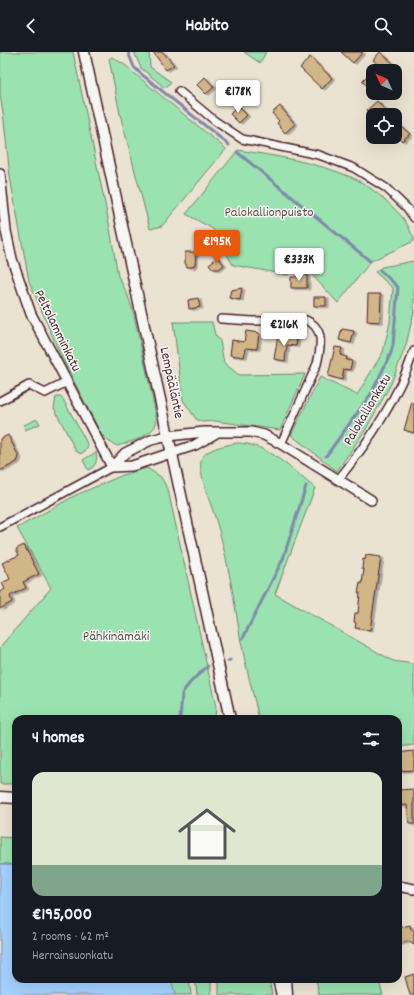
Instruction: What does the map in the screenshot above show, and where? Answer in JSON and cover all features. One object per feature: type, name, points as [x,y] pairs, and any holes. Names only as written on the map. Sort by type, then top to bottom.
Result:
[{"type":"main road","name":"Lempääläntie","points":[[84,52],[229,715]]},
{"type":"main road","points":[[0,797],[12,798]]},
{"type":"main road","points":[[279,983],[282,995]]},
{"type":"main road","points":[[286,983],[287,995]]},
{"type":"street","points":[[179,92],[214,121],[242,139],[319,154],[354,168],[386,188],[407,208],[414,218]]},
{"type":"street","name":"Peltolamminkatu","points":[[0,174],[6,231],[16,274],[31,314],[112,467]]},
{"type":"street","points":[[221,319],[253,321],[299,320],[313,323],[317,328],[320,341],[320,351],[317,364],[281,444]]},
{"type":"street","name":"Palokallionkatu","points":[[338,480],[364,447],[380,423],[403,380],[414,351]]},
{"type":"street","points":[[0,401],[29,385],[45,393],[67,382]]},
{"type":"street","points":[[0,527],[112,467],[125,453],[151,440],[168,436],[204,432],[251,432],[264,435],[371,500]]},
{"type":"street","points":[[112,467],[132,466],[195,445],[216,433]]},
{"type":"street","points":[[402,887],[414,889]]},
{"type":"green space","points":[[0,52],[73,52],[109,223],[118,276],[127,293],[133,311],[156,414],[156,423],[150,432],[127,443],[117,446],[108,441],[101,434],[60,354],[29,281],[10,177],[0,96]]},
{"type":"green space","points":[[134,52],[149,52],[150,67],[171,82],[165,88],[141,68]]},
{"type":"green space","points":[[244,52],[266,52],[260,63]]},
{"type":"green space","points":[[112,57],[125,65],[226,149],[162,226],[150,229],[120,114],[109,59]]},
{"type":"green space","name":"Palokallionpuisto","points":[[238,150],[309,163],[324,167],[357,180],[378,194],[404,219],[414,238],[414,241],[371,261],[338,303],[300,262],[288,275],[233,265],[213,229],[186,214]]},
{"type":"green space","points":[[414,261],[414,312],[406,345],[391,384],[366,429],[337,471],[291,435],[320,377],[357,395],[383,352],[390,322],[393,288],[375,272],[382,267]]},
{"type":"green space","points":[[173,322],[212,322],[215,335],[220,341],[224,363],[239,375],[305,374],[280,430],[215,421],[202,422],[196,419],[183,400]]},
{"type":"green space","points":[[56,397],[63,399],[88,445],[87,449],[81,454],[76,451],[54,408]]},
{"type":"green space","points":[[37,419],[40,424],[25,430],[24,425]]},
{"type":"green space","points":[[237,443],[248,444],[269,452],[315,488],[275,594],[393,661],[414,664],[414,745],[402,746],[402,715],[258,715],[243,652],[224,548],[201,473],[201,461],[206,453]]},
{"type":"green space","points":[[96,452],[96,463],[88,470],[83,460]]},
{"type":"green space","name":"Pähkinämäki","points":[[147,468],[161,477],[168,490],[216,707],[215,715],[12,715],[12,784],[0,784],[0,647],[51,588],[17,528],[76,495],[123,475]]},
{"type":"green space","points":[[0,837],[12,838],[12,865],[0,864]]},
{"type":"green space","points":[[172,983],[190,983],[191,995],[175,995]]},
{"type":"green space","points":[[196,983],[211,983],[211,995],[197,995]]},
{"type":"green space","points":[[219,983],[270,983],[272,995],[219,995]]},
{"type":"green space","points":[[317,983],[379,983],[383,995],[319,995]]},
{"type":"water","points":[[0,864],[6,864],[12,865],[12,983],[172,983],[175,995],[0,995]]},
{"type":"building","points":[[153,52],[163,52],[174,65],[166,70]]},
{"type":"building","points":[[341,52],[363,52],[353,63]]},
{"type":"building","points":[[380,52],[394,64],[377,64],[373,60]]},
{"type":"building","points":[[310,57],[332,78],[322,89],[300,68]]},
{"type":"building","points":[[205,77],[214,87],[206,94],[197,85]]},
{"type":"building","points":[[366,77],[366,85],[362,81]]},
{"type":"building","points":[[377,101],[383,108],[369,108]]},
{"type":"building","points":[[238,106],[247,115],[239,123],[230,114]]},
{"type":"building","points":[[280,106],[295,124],[285,133],[277,123],[279,121],[272,113]]},
{"type":"building","points":[[402,127],[410,134],[402,141]]},
{"type":"building","points":[[185,252],[196,252],[195,265],[192,267],[187,267],[185,263]]},
{"type":"building","points":[[218,257],[224,265],[219,269],[213,269],[209,264]]},
{"type":"building","points":[[300,274],[307,274],[307,288],[291,288],[291,277],[300,277]]},
{"type":"building","points":[[242,288],[240,300],[229,298],[231,290]]},
{"type":"building","points":[[368,294],[381,294],[380,322],[367,321]]},
{"type":"building","points":[[314,297],[326,297],[326,306],[314,306]]},
{"type":"building","points":[[198,298],[200,307],[189,309],[188,300]]},
{"type":"building","points":[[342,329],[354,331],[351,343],[339,340]]},
{"type":"building","points":[[246,331],[259,333],[257,349],[246,348],[244,357],[230,355],[232,340],[244,342]]},
{"type":"building","points":[[278,335],[297,338],[296,346],[287,345],[285,361],[274,359]]},
{"type":"building","points":[[335,347],[342,348],[340,355],[347,357],[346,360],[352,361],[350,370],[344,369],[342,380],[328,376]]},
{"type":"building","points":[[412,402],[414,403],[414,433],[404,430]]},
{"type":"building","points":[[8,435],[19,457],[17,462],[0,471],[0,439]]},
{"type":"building","points":[[24,545],[39,574],[23,582],[26,588],[10,596],[12,602],[0,609],[0,592],[5,589],[2,583],[10,579],[2,563],[19,555],[16,549]]},
{"type":"building","points":[[366,555],[381,557],[370,630],[355,628],[356,623],[354,622],[355,613],[358,613],[360,593],[358,593],[360,583],[362,584],[364,569],[362,569],[363,559],[365,560]]},
{"type":"building","points":[[414,751],[414,770],[402,771],[402,752]]},
{"type":"building","points":[[414,789],[414,824],[409,824],[407,805],[402,806],[402,790]]},
{"type":"building","points":[[410,925],[411,930],[414,930],[414,945],[408,941],[402,943],[402,927]]},
{"type":"building","points":[[414,974],[414,995],[410,995],[405,977]]},
{"type":"waterway","points":[[128,52],[134,67],[140,73],[229,145]]},
{"type":"waterway","points":[[237,152],[370,261]]},
{"type":"waterway","points":[[326,456],[371,394],[391,353],[398,287],[380,270]]},
{"type":"waterway","points":[[243,638],[283,559],[306,486]]},
{"type":"waterway","points":[[180,715],[182,694],[184,690],[190,682],[208,666]]}]
